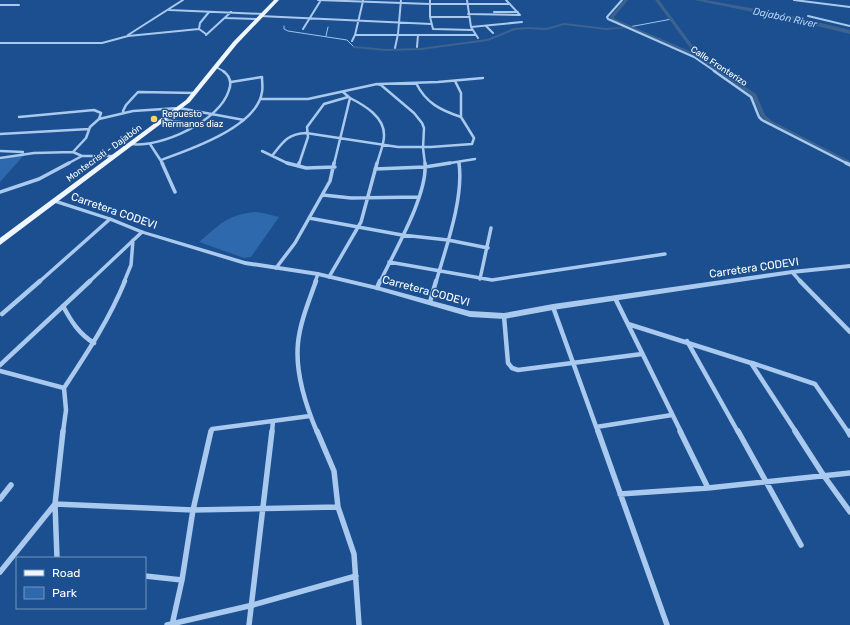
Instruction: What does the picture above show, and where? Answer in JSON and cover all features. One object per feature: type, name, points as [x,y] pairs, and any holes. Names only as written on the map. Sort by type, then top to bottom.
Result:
[{"type":"main road","name":"Montecristi - Dajabón","points":[[0,242],[179,108],[195,94],[235,43],[277,0]]},
{"type":"street","points":[[127,36],[170,10],[183,0]]},
{"type":"street","points":[[318,0],[430,4],[510,4]]},
{"type":"street","points":[[303,29],[321,0]]},
{"type":"street","points":[[395,48],[398,34],[401,0]]},
{"type":"street","points":[[430,0],[430,17],[434,30],[471,28],[522,22]]},
{"type":"street","points":[[468,0],[468,14],[471,28],[478,38]]},
{"type":"street","points":[[494,0],[498,4]]},
{"type":"street","points":[[430,17],[468,14],[520,15],[506,0]]},
{"type":"street","name":"Calle Fronterizo","points":[[622,0],[609,15],[608,19],[694,57],[751,97],[762,120],[850,165]]},
{"type":"street","points":[[794,0],[850,7]]},
{"type":"street","points":[[352,41],[355,35],[363,1]]},
{"type":"street","points":[[0,5],[19,5]]},
{"type":"street","points":[[170,10],[231,12],[260,16],[358,22],[431,24]]},
{"type":"street","points":[[199,28],[200,23],[209,12]]},
{"type":"street","points":[[0,43],[102,43],[127,36],[199,28],[206,34],[226,18],[231,12]]},
{"type":"street","points":[[226,18],[260,16]]},
{"type":"street","points":[[808,16],[850,26]]},
{"type":"street","points":[[417,47],[418,24]]},
{"type":"street","points":[[486,26],[493,33]]},
{"type":"street","points":[[355,35],[475,35]]},
{"type":"street","points":[[131,144],[150,144],[175,135],[214,114],[230,94],[231,82],[228,75],[216,67]]},
{"type":"street","points":[[161,160],[203,145],[222,135],[244,120],[259,103],[263,83],[262,77],[231,82]]},
{"type":"street","points":[[260,98],[308,99],[377,84],[456,81],[483,78]]},
{"type":"street","points":[[272,156],[288,136],[296,133],[306,133],[381,145],[423,148],[472,144],[474,138],[461,117],[461,93],[456,81]]},
{"type":"street","points":[[416,83],[420,94],[430,104],[438,109],[461,117]]},
{"type":"street","points":[[377,84],[381,85],[414,113],[424,128],[424,167],[419,197],[377,288]]},
{"type":"street","points":[[124,113],[123,112],[126,105],[138,92],[195,94]]},
{"type":"street","points":[[329,277],[358,227],[365,211],[384,133],[380,124],[367,107],[349,98],[342,92]]},
{"type":"street","points":[[298,166],[308,137],[306,133],[307,127],[324,104],[349,98]]},
{"type":"street","points":[[276,268],[295,242],[330,181],[335,166],[349,98]]},
{"type":"street","points":[[73,152],[86,138],[86,134],[95,122],[124,113],[179,108],[244,120]]},
{"type":"street","points":[[20,117],[94,110],[100,113],[99,120]]},
{"type":"street","points":[[164,120],[197,124]]},
{"type":"street","points":[[0,134],[89,129]]},
{"type":"street","points":[[150,144],[161,160],[175,192]]},
{"type":"street","points":[[0,151],[34,153],[73,152],[82,156],[116,156]]},
{"type":"street","points":[[262,151],[286,163],[305,168],[335,166]]},
{"type":"street","points":[[0,158],[34,153]]},
{"type":"street","points":[[0,192],[39,179],[82,156]]},
{"type":"street","points":[[375,169],[424,167],[475,159]]},
{"type":"street","points":[[430,302],[448,240],[460,188],[461,176],[459,162]]},
{"type":"street","points":[[323,195],[368,198],[419,197]]},
{"type":"street","name":"Carretera CODEVI","points":[[54,201],[110,219],[142,232],[245,263],[318,274],[377,288],[470,314],[504,316],[552,306],[792,272],[850,266]]},
{"type":"street","points":[[309,218],[402,235],[448,240],[488,248]]},
{"type":"street","points":[[2,314],[110,219]]},
{"type":"street","points":[[480,278],[488,248],[491,228]]},
{"type":"street","points":[[0,365],[142,232]]},
{"type":"street","points":[[57,557],[55,504],[66,410],[64,388],[94,343],[114,308],[131,265],[133,240]]},
{"type":"street","points":[[389,262],[492,280],[665,254]]},
{"type":"street","points":[[792,272],[850,332]]},
{"type":"street","points":[[318,274],[304,316],[298,343],[299,372],[310,416],[334,471],[338,507],[354,554],[359,625]]},
{"type":"street","points":[[615,298],[708,488]]},
{"type":"street","points":[[63,306],[75,328],[83,337],[94,343]]},
{"type":"street","points":[[552,306],[667,625]]},
{"type":"street","points":[[504,316],[508,363],[512,368],[518,370],[642,354]]},
{"type":"street","points":[[628,324],[686,341],[814,384],[850,435]]},
{"type":"street","points":[[686,341],[801,545]]},
{"type":"street","points":[[751,363],[824,476],[850,512]]},
{"type":"street","points":[[0,371],[64,388]]},
{"type":"street","points":[[596,427],[672,415]]},
{"type":"street","points":[[310,416],[212,430],[193,510],[182,580],[170,625],[253,605],[356,576]]},
{"type":"street","points":[[249,625],[253,605],[262,508],[273,421]]},
{"type":"street","points":[[620,494],[708,488],[850,473]]},
{"type":"street","points":[[0,499],[11,485]]},
{"type":"street","points":[[55,504],[193,510],[338,507]]},
{"type":"street","points":[[0,572],[55,504]]},
{"type":"street","points":[[146,576],[182,580]]},
{"type":"green space","points":[[25,154],[0,182],[0,160]]},
{"type":"green space","points":[[254,212],[279,217],[251,257],[244,258],[199,242],[224,222],[236,216]]},
{"type":"waterway","points":[[626,0],[612,17],[614,20],[698,56]]},
{"type":"waterway","points":[[657,0],[700,58],[754,95],[763,116],[770,122],[850,163]]},
{"type":"waterway","name":"Dajabón River","points":[[697,0],[788,17],[850,32]]},
{"type":"waterway","points":[[629,27],[672,19]]},
{"type":"waterway","points":[[354,47],[386,50],[421,49],[488,40],[514,29],[546,29],[564,24],[606,29],[624,28]]},
{"type":"waterway","points":[[284,26],[284,29],[288,31],[347,40],[354,47]]},
{"type":"waterway","points":[[326,36],[328,27]]},
{"type":"place","name":"Repuesto hermanos diaz","points":[[154,119]]}]
